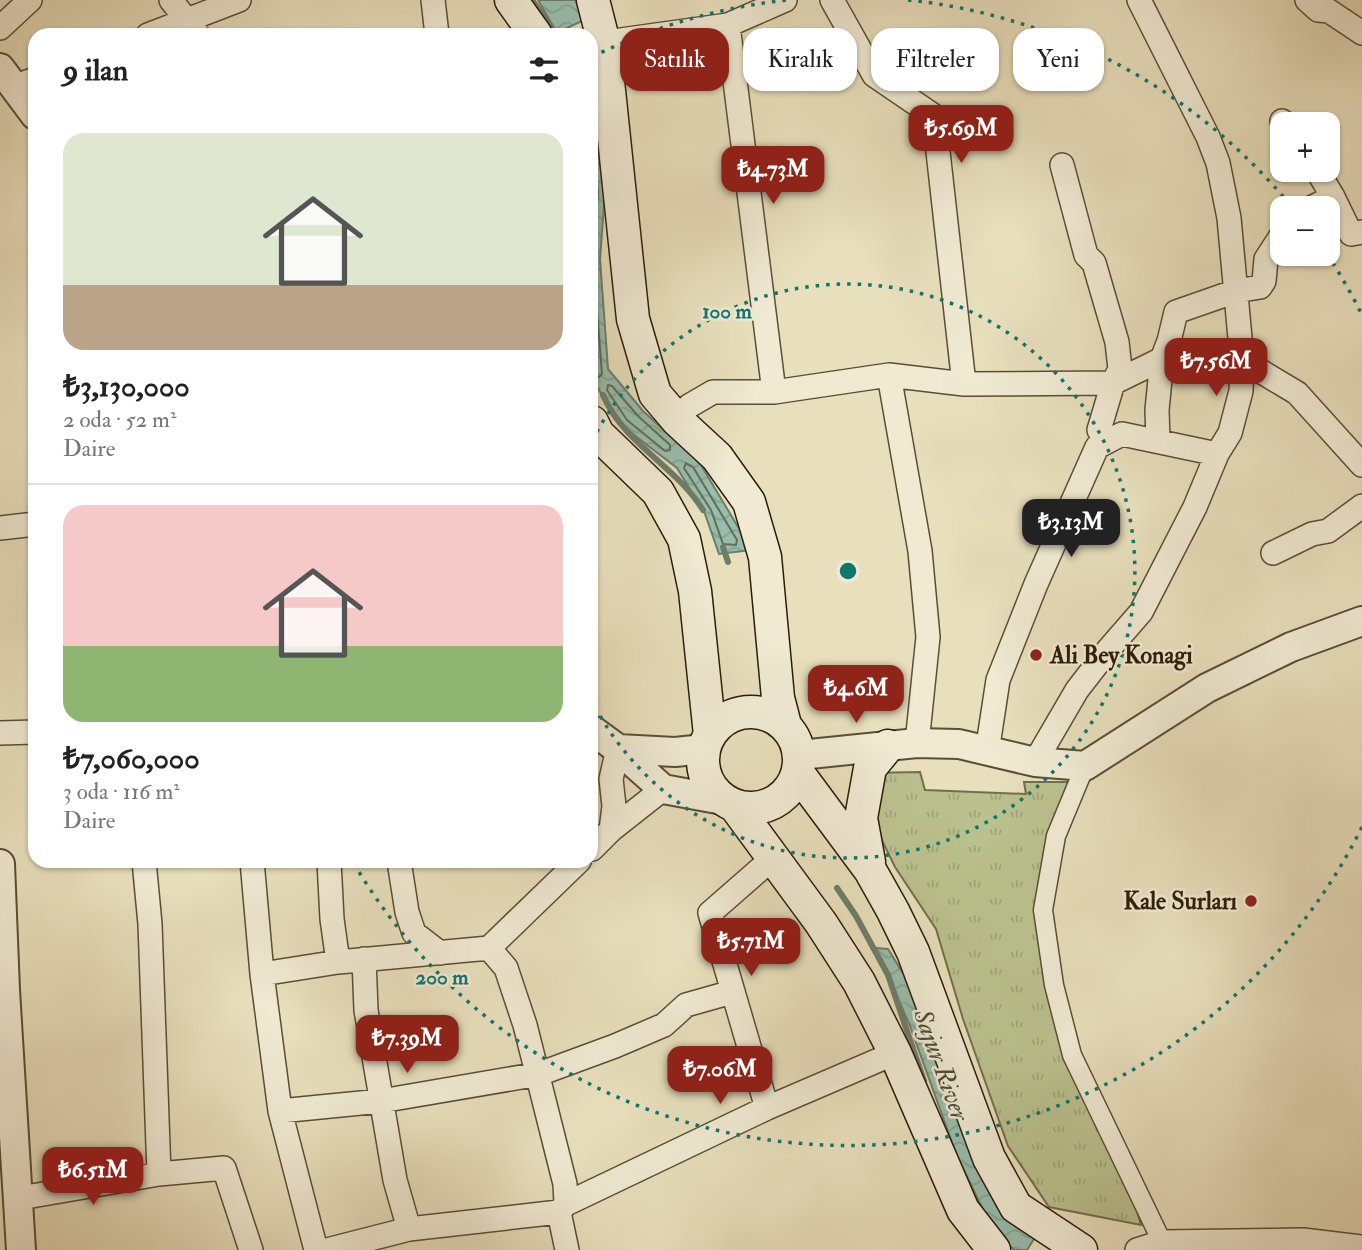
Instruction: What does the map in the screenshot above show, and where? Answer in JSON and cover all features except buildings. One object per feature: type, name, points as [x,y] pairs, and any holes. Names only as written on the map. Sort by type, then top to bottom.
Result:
[{"type":"main road","points":[[511,0],[531,28]]},
{"type":"main road","points":[[593,0],[596,28]]},
{"type":"main road","points":[[598,44],[633,319],[655,394],[678,421],[717,457],[749,502],[765,557],[778,698],[785,726]]},
{"type":"main road","points":[[598,434],[658,492],[684,539],[695,592],[707,742],[703,763],[706,778],[713,790],[729,803],[774,857],[859,982],[895,1053],[963,1210],[994,1250]]},
{"type":"main road","points":[[707,742],[719,724],[731,716],[745,712],[760,712],[774,717],[795,739],[799,764],[870,870],[914,952],[989,1158],[1016,1207],[1081,1250]]},
{"type":"main road","points":[[870,870],[861,818],[870,768],[903,745]]},
{"type":"main road","points":[[729,803],[750,809],[766,807],[780,800],[792,788],[799,764]]},
{"type":"street","points":[[0,28],[30,0]]},
{"type":"street","points":[[171,0],[192,28],[239,0]]},
{"type":"street","points":[[433,0],[436,28]]},
{"type":"street","points":[[598,44],[728,25],[785,0]]},
{"type":"street","points":[[832,0],[874,75],[934,116],[964,384]]},
{"type":"street","points":[[1035,762],[1077,690],[1141,612],[1195,507],[1217,454],[1230,433],[1241,391],[1242,360],[1229,218],[1218,163],[1208,137],[1139,0]]},
{"type":"street","points":[[1307,0],[1318,10],[1329,11],[1362,33]]},
{"type":"street","points":[[728,25],[774,392]]},
{"type":"street","points":[[16,78],[28,101]]},
{"type":"street","points":[[1062,165],[1086,255],[1094,262],[1117,342],[1120,369],[1100,430]]},
{"type":"street","points":[[1340,210],[1351,234],[1362,232]]},
{"type":"street","points":[[1158,441],[1157,410],[1162,359],[1176,312],[1236,291],[1260,286],[1264,281],[1266,259],[1270,253]]},
{"type":"street","points":[[678,421],[689,406],[713,392],[774,392],[889,375],[964,384],[1114,383],[1162,359]]},
{"type":"street","points":[[1242,360],[1297,393],[1362,466]]},
{"type":"street","points":[[889,375],[920,551],[928,637],[903,745]]},
{"type":"street","points":[[987,752],[998,680],[1036,584],[1097,447],[1122,434],[1217,454]]},
{"type":"street","points":[[1273,553],[1312,534],[1328,531],[1344,522],[1362,506]]},
{"type":"street","points":[[0,528],[28,525]]},
{"type":"street","points":[[1162,1242],[1072,1055],[1054,985],[1043,910],[1056,836],[1084,766],[1207,688],[1291,647],[1362,621]]},
{"type":"street","points":[[0,733],[28,732]]},
{"type":"street","points":[[598,734],[663,789],[729,803]]},
{"type":"street","points":[[618,749],[675,752],[707,742]]},
{"type":"street","points":[[799,764],[903,745],[959,744],[1035,762],[1084,766]]},
{"type":"street","points":[[611,830],[614,806],[611,779],[618,749]]},
{"type":"street","points":[[598,843],[663,789]]},
{"type":"street","points":[[768,1108],[710,913],[774,857]]},
{"type":"street","points":[[0,864],[2,990],[22,1250]]},
{"type":"street","points":[[146,868],[159,1174]]},
{"type":"street","points":[[253,868],[262,974],[280,1111],[316,1250]]},
{"type":"street","points":[[329,868],[338,962]]},
{"type":"street","points":[[400,868],[407,912],[414,933],[440,954]]},
{"type":"street","points":[[262,974],[364,959],[489,948],[572,868]]},
{"type":"street","points":[[489,948],[506,968],[539,1074],[565,1184],[563,1208],[567,1250]]},
{"type":"street","points":[[364,959],[366,1010],[395,1180],[409,1229]]},
{"type":"street","points":[[280,1111],[382,1101],[539,1074],[664,1025],[686,1005],[732,992]]},
{"type":"street","points":[[327,1250],[409,1229],[563,1208],[768,1108],[895,1053]]},
{"type":"street","points":[[20,1198],[159,1174],[224,1168],[251,1250]]},
{"type":"street","points":[[1138,1250],[1162,1242],[1362,1247]]},
{"type":"green space","points":[[920,772],[925,790],[1026,794],[1024,782],[1068,782],[1046,842],[1039,922],[1048,983],[1133,1197],[1141,1225],[1049,1207],[1008,1146],[963,1019],[936,929],[895,867],[869,814],[871,773]]},
{"type":"water","points":[[538,0],[575,0],[586,19],[567,28],[554,28]]},
{"type":"water","points":[[598,125],[605,192],[600,259],[608,369],[643,411],[699,462],[752,550],[719,554],[705,514],[677,468],[621,425],[598,389]]},
{"type":"water","points":[[876,948],[888,949],[904,975],[979,1167],[1008,1214],[1034,1239],[1027,1250],[1014,1250],[989,1222],[957,1156],[910,1026]]},
{"type":"waterway","name":"Sajur River","points":[[532,0],[552,28]]},
{"type":"waterway","name":"Sajur River","points":[[603,395],[612,412],[636,441],[679,480],[703,510]]},
{"type":"waterway","name":"Sajur River","points":[[723,547],[728,562]]},
{"type":"waterway","name":"Sajur River","points":[[837,888],[856,916],[888,975],[924,1081]]},
{"type":"place","name":"Ali Bey Konagi","points":[[1036,655]]},
{"type":"place","name":"Kale Surları","points":[[1251,901]]}]
